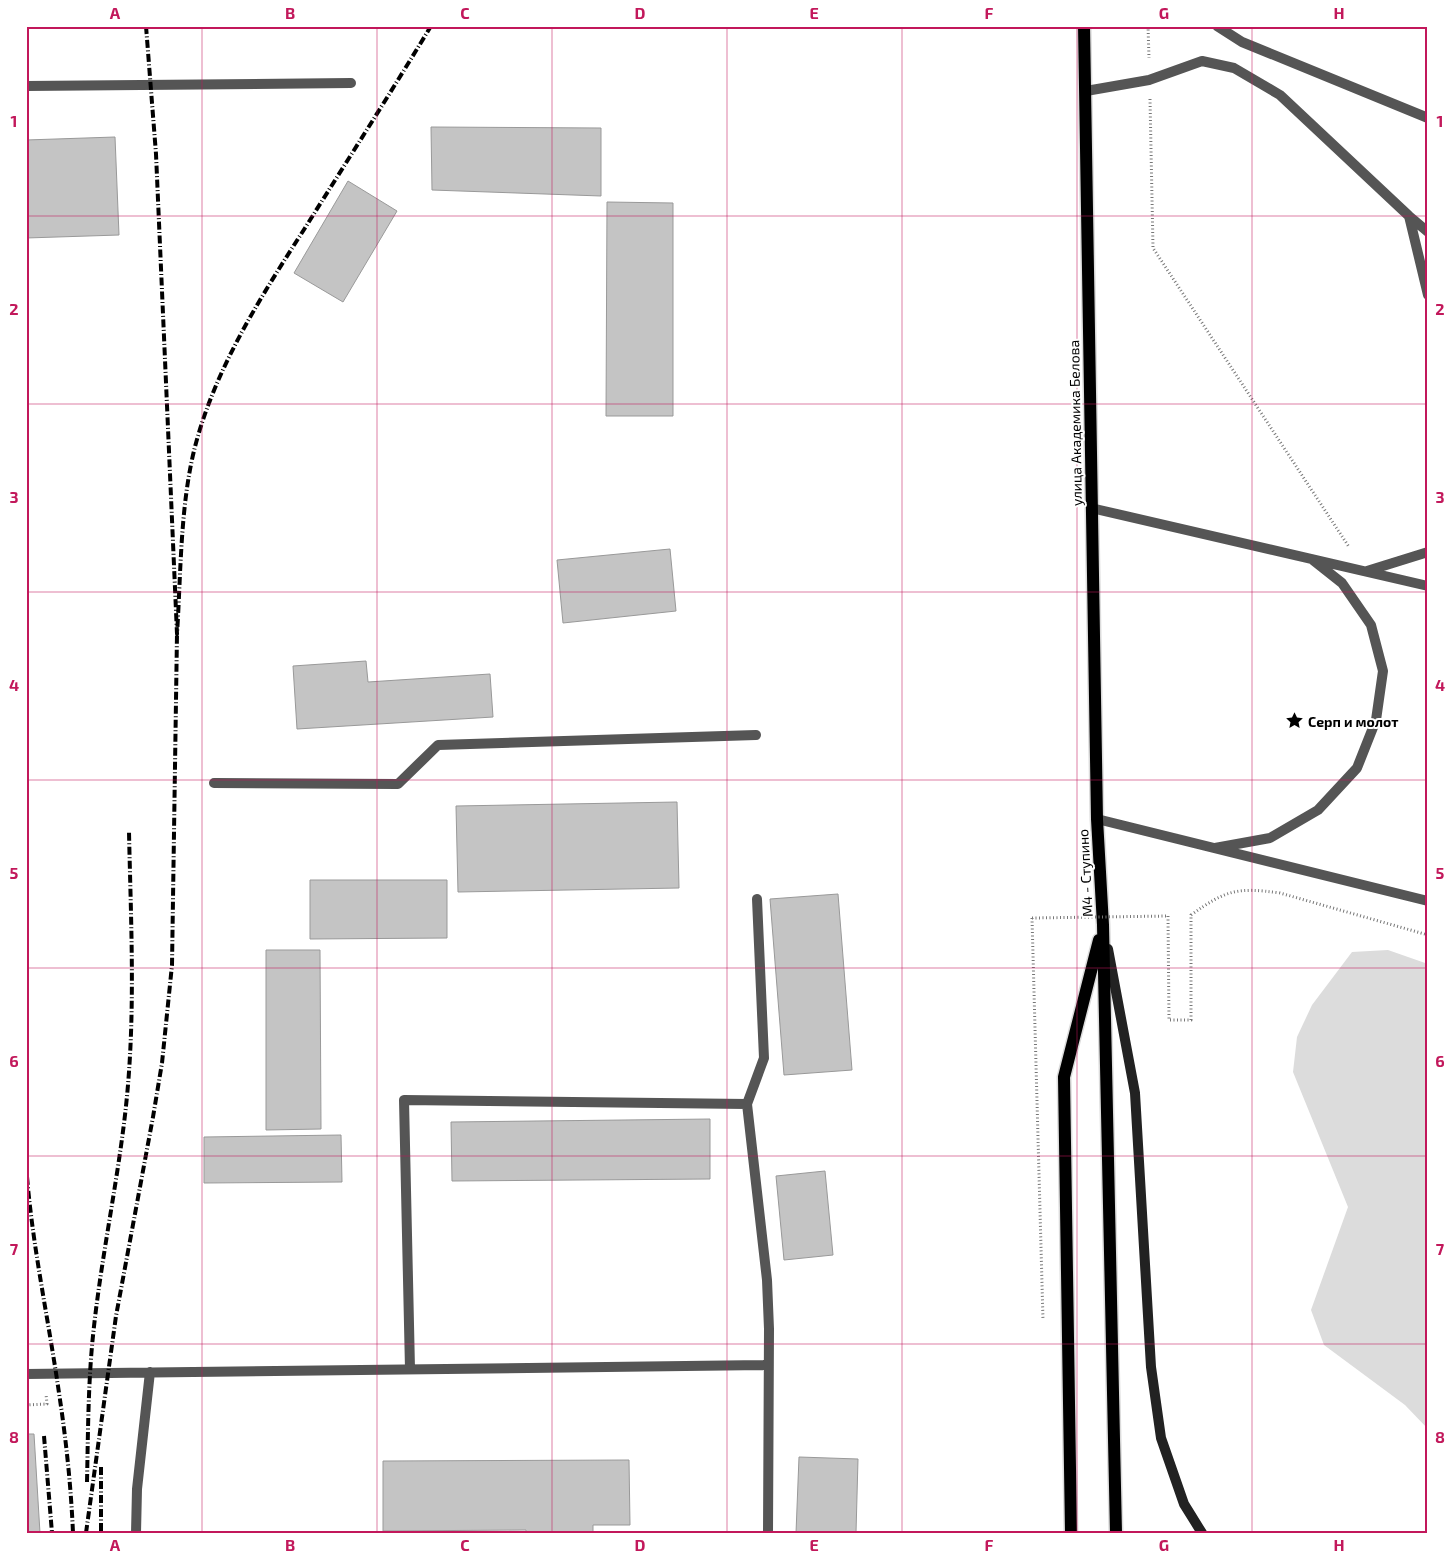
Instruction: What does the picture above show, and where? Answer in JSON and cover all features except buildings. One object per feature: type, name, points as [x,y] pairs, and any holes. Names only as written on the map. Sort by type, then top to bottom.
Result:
[{"type":"main road","name":"улица Академика Белова","points":[[1084,26],[1097,819]]},
{"type":"main road","name":"М4 - Ступино","points":[[1097,819],[1103,925],[1116,1533]]},
{"type":"main road","points":[[1069,1533],[1071,1498],[1064,1077],[1103,925]]},
{"type":"main road","points":[[1103,925],[1135,1093],[1151,1366],[1161,1438],[1184,1504],[1202,1533]]},
{"type":"lane","points":[[1217,26],[1242,42],[1428,118]]},
{"type":"lane","points":[[1086,91],[1149,80],[1202,61],[1234,68],[1280,95],[1428,232]]},
{"type":"lane","points":[[26,86],[351,83]]},
{"type":"lane","points":[[1409,216],[1428,295]]},
{"type":"lane","points":[[1091,508],[1428,586]]},
{"type":"lane","points":[[1365,572],[1428,552]]},
{"type":"lane","points":[[1215,848],[1270,838],[1318,810],[1357,768],[1376,720],[1383,671],[1370,625],[1342,583],[1313,560]]},
{"type":"lane","points":[[214,784],[398,784],[438,745],[756,735]]},
{"type":"lane","points":[[1097,819],[1428,901]]},
{"type":"lane","points":[[757,899],[764,1058],[747,1104],[767,1280],[768,1533]]},
{"type":"lane","points":[[410,1369],[404,1100],[747,1104]]},
{"type":"lane","points":[[26,1374],[768,1365]]},
{"type":"lane","points":[[136,1533],[137,1488],[150,1372]]},
{"type":"path","points":[[1148,26],[1153,248],[1365,572]]},
{"type":"path","points":[[1043,1323],[1032,918],[1168,916],[1169,1020],[1192,1020],[1191,915],[1212,900],[1233,891],[1255,890],[1280,893],[1428,935]]},
{"type":"shaded area","points":[[1388,950],[1428,964],[1428,1429],[1405,1405],[1324,1345],[1311,1310],[1348,1207],[1293,1072],[1297,1037],[1312,1005],[1352,952]]},
{"type":"railway","points":[[146,26],[156,154],[177,634],[182,538],[187,489],[196,443],[216,386],[228,358],[257,305],[431,26]]},
{"type":"railway","points":[[86,1533],[116,1316],[162,1063],[172,965],[177,634]]},
{"type":"railway","points":[[87,1482],[92,1346],[125,1115],[131,1044],[132,974],[129,832]]},
{"type":"railway","points":[[26,1163],[36,1249],[64,1428],[70,1480],[73,1533]]},
{"type":"railway","points":[[44,1436],[52,1533]]},
{"type":"railway","points":[[101,1467],[101,1533]]},
{"type":"place","name":"Серп и молот","points":[[1294,721]]}]
